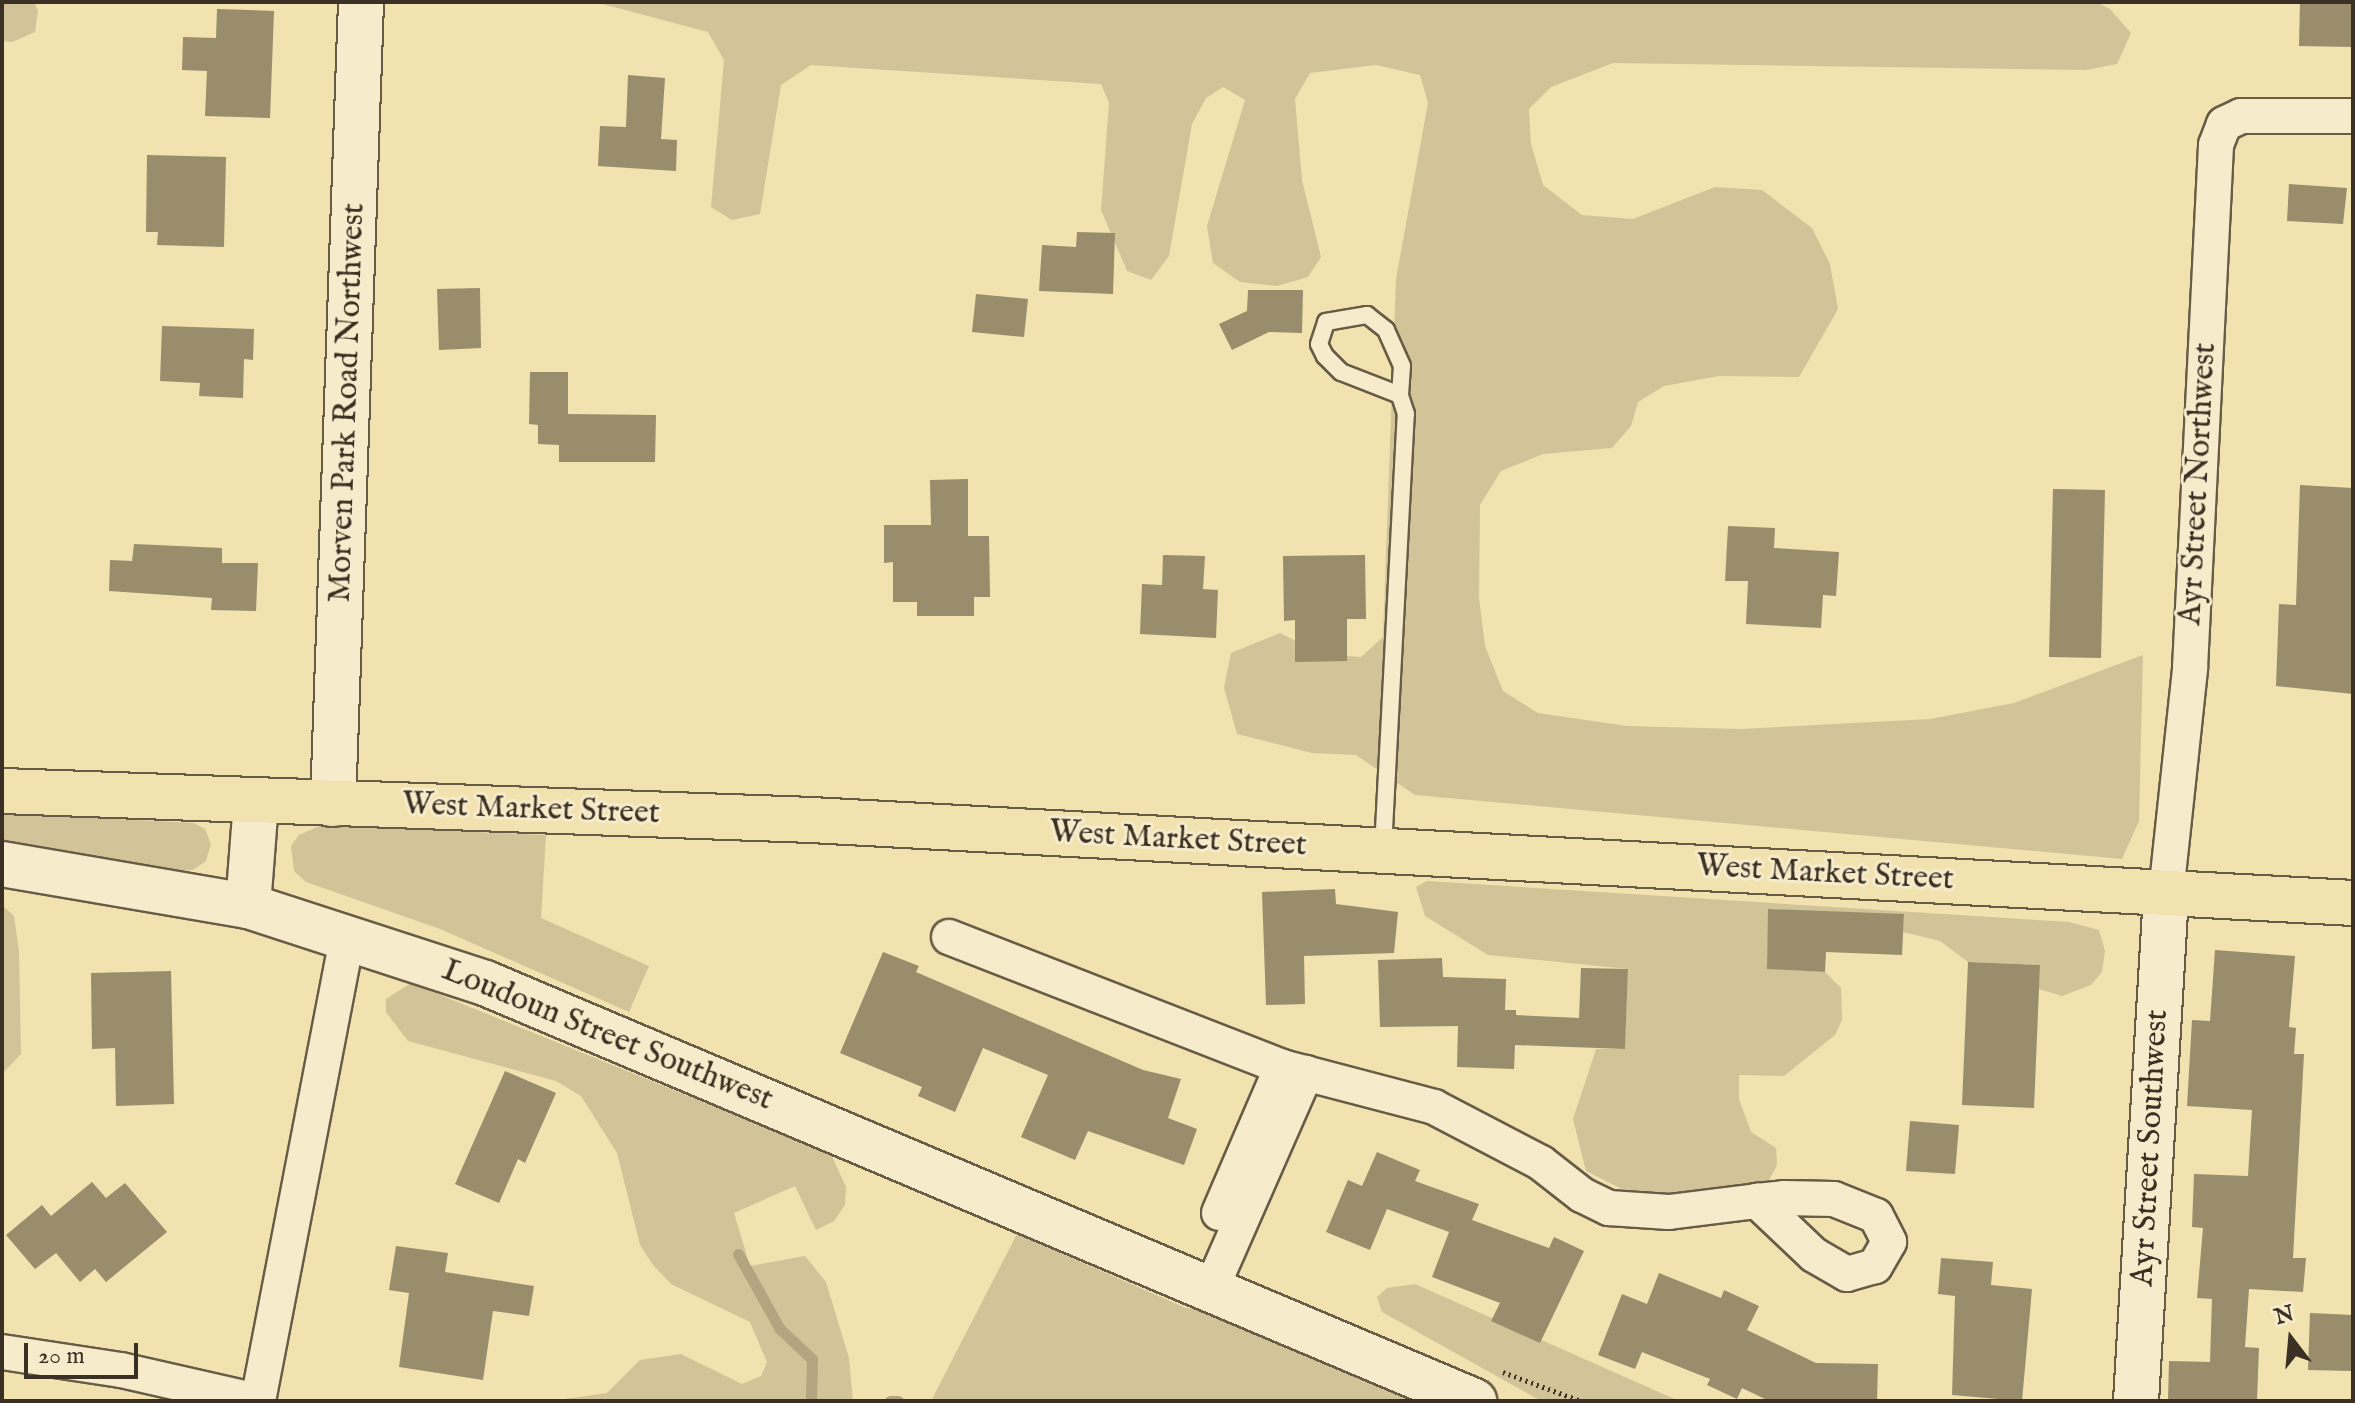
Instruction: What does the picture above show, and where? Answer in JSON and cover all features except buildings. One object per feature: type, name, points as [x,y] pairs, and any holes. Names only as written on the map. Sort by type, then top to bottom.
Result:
[{"type":"main road","name":"Morven Park Road Northwest","points":[[333,804],[361,2]]},
{"type":"main road","name":"West Market Street","points":[[2,791],[256,803],[811,820],[2353,903]]},
{"type":"main road","points":[[248,906],[256,803]]},
{"type":"main road","name":"Loudoun Street Southwest","points":[[2,864],[248,906],[485,983],[1201,1283],[1474,1401]]},
{"type":"main road","name":"Ayr Street Southwest","points":[[2136,1401],[2166,894]]},
{"type":"street","name":"Ayr Street Northwest","points":[[2166,894],[2190,668],[2216,145],[2224,124],[2271,113],[2353,116]]},
{"type":"street","points":[[2,1352],[121,1370],[258,1401],[347,937]]},
{"type":"street","points":[[949,937],[1294,1070],[1434,1107],[1541,1163],[1582,1195],[1609,1208],[1669,1212],[1757,1201]]},
{"type":"street","points":[[1201,1283],[1294,1070]]},
{"type":"lane","points":[[1383,851],[1388,701],[1407,433],[1400,395],[1402,366],[1386,330],[1367,315],[1326,322],[1319,344],[1341,372],[1400,395]]},
{"type":"shaded area","points":[[2,2],[34,2],[38,11],[35,32],[12,42],[2,41]]},
{"type":"shaded area","points":[[595,2],[2096,2],[2110,9],[2131,33],[2117,64],[2086,70],[1613,63],[1551,87],[1529,109],[1531,144],[1543,185],[1582,215],[1633,219],[1715,187],[1762,190],[1812,228],[1830,264],[1838,309],[1799,377],[1719,376],[1664,386],[1638,402],[1631,426],[1612,448],[1543,454],[1501,471],[1480,505],[1479,598],[1485,646],[1503,691],[1538,713],[1627,726],[1740,729],[1930,719],[2014,703],[2143,655],[2139,821],[2122,859],[1415,795],[1356,755],[1312,753],[1237,734],[1224,688],[1231,653],[1280,633],[1322,654],[1361,657],[1383,637],[1396,279],[1428,103],[1420,75],[1376,65],[1310,73],[1295,99],[1302,180],[1321,257],[1308,277],[1277,286],[1240,282],[1213,263],[1207,226],[1245,100],[1223,87],[1206,98],[1192,124],[1169,256],[1151,280],[1127,271],[1101,210],[1109,103],[1101,84],[811,65],[781,85],[760,214],[732,220],[711,207],[724,60],[708,32]]},
{"type":"shaded area","points":[[2,813],[194,823],[205,829],[211,844],[206,861],[193,870],[175,871],[2,843]]},
{"type":"shaded area","points":[[322,825],[546,835],[541,918],[649,966],[629,1012],[440,929],[306,882],[294,871],[291,846],[299,835]]},
{"type":"shaded area","points":[[1427,881],[2069,922],[2099,930],[2105,951],[2102,972],[2091,985],[2062,996],[2039,989],[2040,965],[1968,962],[1940,941],[1903,932],[1904,915],[1769,909],[1767,969],[1825,972],[1841,988],[1842,1020],[1835,1035],[1784,1076],[1739,1075],[1739,1099],[1751,1132],[1776,1148],[1777,1165],[1769,1180],[1747,1188],[1669,1196],[1626,1191],[1586,1171],[1573,1119],[1596,1049],[1625,1049],[1628,969],[1488,955],[1425,916],[1416,887]]},
{"type":"shaded area","points":[[2,905],[14,916],[19,951],[21,1054],[2,1074]]},
{"type":"shaded area","points":[[411,983],[831,1154],[846,1187],[845,1205],[834,1221],[816,1230],[795,1186],[734,1213],[750,1266],[805,1256],[826,1282],[849,1358],[853,1401],[551,1401],[607,1393],[640,1360],[681,1354],[742,1384],[761,1376],[767,1362],[750,1322],[671,1284],[653,1265],[640,1245],[617,1153],[581,1096],[556,1081],[408,1041],[386,1012],[386,999]]},
{"type":"shaded area","points":[[1017,1234],[1186,1308],[1211,1310],[1421,1401],[931,1401]]},
{"type":"shaded area","points":[[1415,1284],[1679,1401],[1541,1401],[1382,1312],[1377,1297],[1387,1288]]},
{"type":"waterway","points":[[738,1254],[780,1329],[812,1359],[811,1401]]},
{"type":"waterway","points":[[890,1401],[898,1401]]}]
